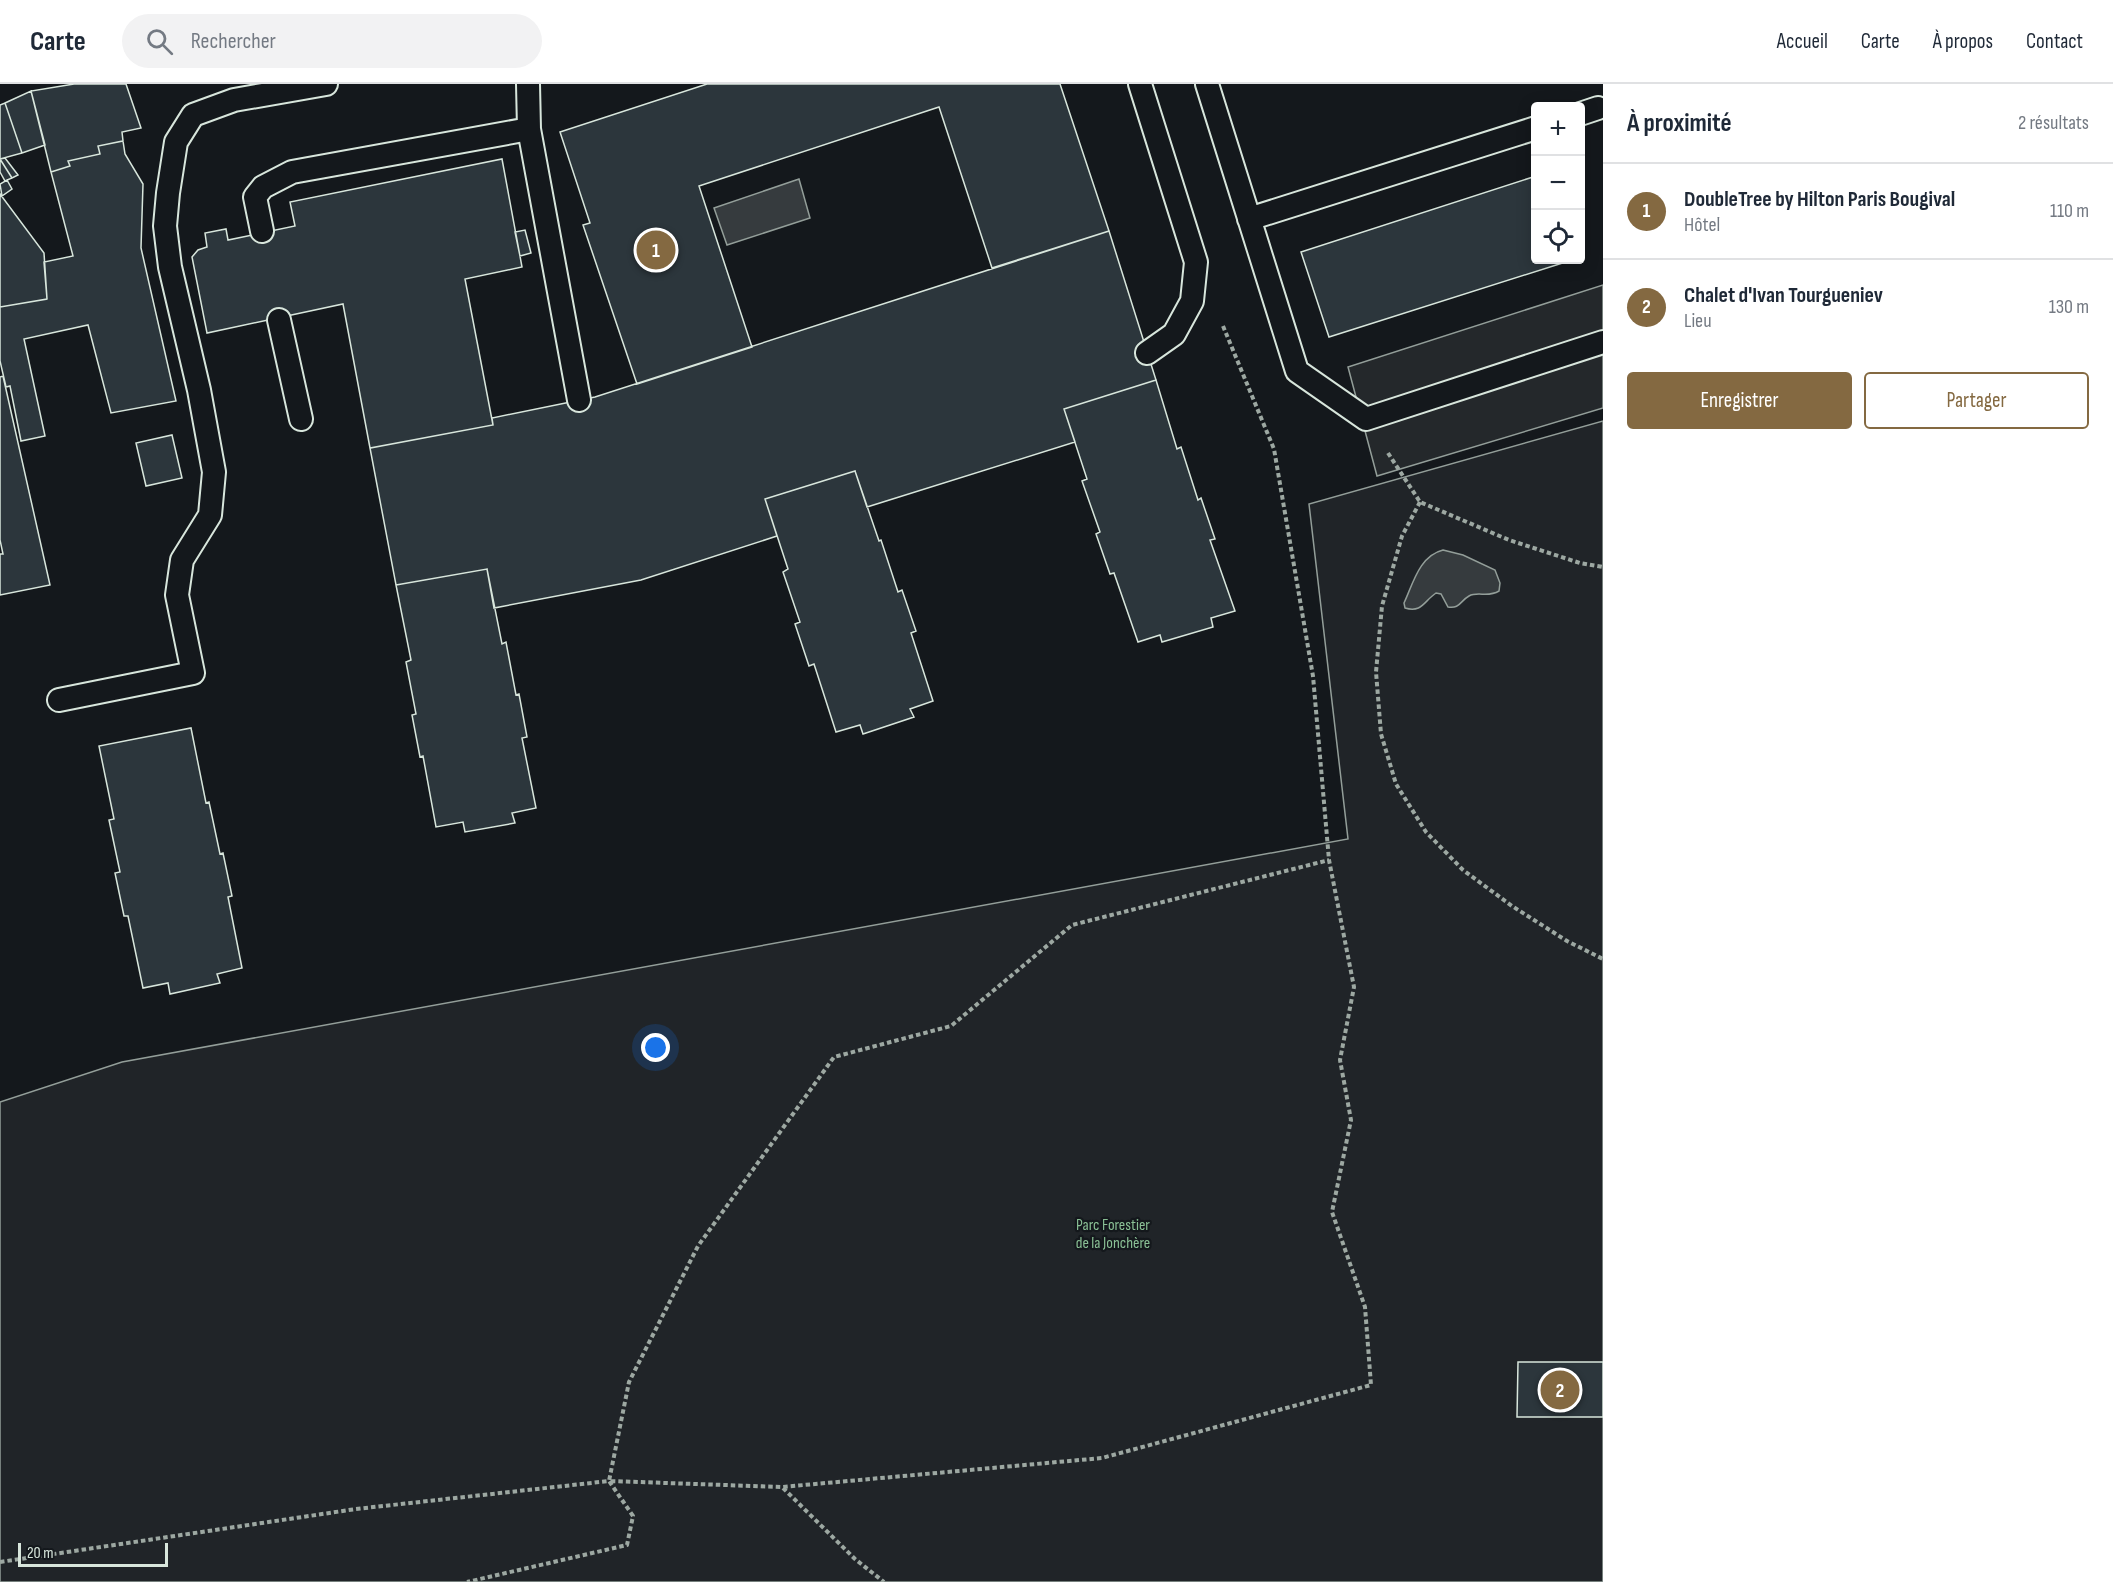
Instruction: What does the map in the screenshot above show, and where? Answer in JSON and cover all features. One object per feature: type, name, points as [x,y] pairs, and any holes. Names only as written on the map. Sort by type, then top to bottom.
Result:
[{"type":"lane","points":[[59,700],[193,673],[177,595],[182,560],[210,515],[214,471],[199,390],[170,267],[165,226],[176,142],[193,115],[234,100],[326,84]]},
{"type":"lane","points":[[528,84],[530,129],[579,400]]},
{"type":"lane","points":[[1140,84],[1196,262],[1192,301],[1174,334],[1147,353]]},
{"type":"lane","points":[[1207,84],[1297,371],[1366,419],[1603,342]]},
{"type":"lane","points":[[262,231],[255,197],[263,187],[292,172],[530,129]]},
{"type":"lane","points":[[1249,219],[1531,130]]},
{"type":"lane","points":[[279,320],[301,419]]},
{"type":"path","points":[[0,1562],[356,1509],[609,1481],[782,1487],[1102,1458],[1371,1385],[1365,1307],[1332,1212],[1351,1120],[1340,1060],[1354,987],[1329,860],[1313,676],[1274,449],[1219,317]]},
{"type":"path","points":[[1366,419],[1420,502],[1509,540],[1580,563],[1603,567]]},
{"type":"path","points":[[1420,502],[1402,536],[1382,606],[1376,672],[1381,734],[1396,784],[1426,832],[1463,870],[1512,906],[1568,941],[1603,959]]},
{"type":"path","points":[[467,1582],[627,1545],[633,1516],[609,1481],[628,1382],[698,1246],[834,1058],[951,1026],[1072,926],[1329,860]]},
{"type":"path","points":[[782,1487],[855,1559],[884,1582]]},
{"type":"green space","name":"Parc Forestier de la Jonchère","points":[[1603,421],[1603,1582],[0,1582],[0,1102],[122,1062],[1348,839],[1309,504]]},
{"type":"shaded area","points":[[799,179],[810,218],[727,245],[714,208]]},
{"type":"shaded area","points":[[1603,285],[1603,408],[1377,476],[1348,367]]},
{"type":"shaded area","points":[[1443,550],[1463,555],[1495,570],[1500,583],[1499,591],[1472,595],[1458,606],[1452,607],[1448,607],[1441,594],[1436,593],[1419,608],[1405,608],[1404,603],[1422,564],[1435,553]]},
{"type":"building","points":[[74,84],[126,84],[141,128],[122,132],[123,141],[98,146],[100,154],[68,161],[70,166],[51,172],[31,91]]},
{"type":"building","points":[[707,84],[1060,84],[1109,231],[992,268],[939,107],[699,186],[752,347],[637,384],[583,225],[590,223],[560,132]]},
{"type":"building","points":[[31,91],[45,145],[22,153],[5,103]]},
{"type":"building","points":[[5,103],[22,153],[0,159],[0,105]]},
{"type":"building","points":[[123,141],[125,154],[143,184],[141,248],[176,401],[111,413],[88,325],[24,339],[45,436],[21,441],[10,386],[6,387],[0,361],[0,307],[47,299],[44,262],[73,256],[51,172],[70,166],[68,161],[100,154],[98,146]]},
{"type":"building","points":[[5,158],[18,175],[12,178],[0,159]]},
{"type":"building","points":[[0,159],[12,178],[5,181],[0,172]]},
{"type":"building","points":[[502,159],[522,267],[465,279],[493,425],[370,448],[343,304],[207,333],[192,257],[198,250],[207,247],[205,233],[226,229],[228,240],[295,226],[290,202]]},
{"type":"building","points":[[1531,178],[1531,264],[1559,264],[1329,337],[1301,252]]},
{"type":"building","points":[[7,180],[12,189],[2,196],[0,184]]},
{"type":"building","points":[[0,194],[44,253],[47,299],[0,307]]},
{"type":"building","points":[[525,230],[531,253],[520,256],[515,232]]},
{"type":"building","points":[[1109,231],[1156,380],[1064,409],[1075,442],[867,507],[855,471],[765,499],[777,536],[641,580],[494,608],[487,569],[396,585],[370,448],[493,425],[492,418],[595,397]]},
{"type":"building","points":[[3,376],[50,585],[0,595],[0,554],[3,554],[0,540],[0,377]]},
{"type":"building","points":[[1156,380],[1177,449],[1181,447],[1198,500],[1201,498],[1215,539],[1210,540],[1235,611],[1211,618],[1213,627],[1162,642],[1160,635],[1138,642],[1114,573],[1110,574],[1096,534],[1100,532],[1082,481],[1087,479],[1064,409]]},
{"type":"building","points":[[172,435],[182,478],[146,486],[136,443]]},
{"type":"building","points":[[855,471],[898,592],[902,590],[916,631],[911,633],[933,701],[910,709],[914,717],[863,734],[860,725],[836,732],[814,664],[809,666],[795,624],[800,622],[783,572],[788,569],[765,499]]},
{"type":"building","points":[[487,569],[502,644],[506,642],[516,695],[519,694],[527,737],[522,738],[536,808],[512,813],[515,823],[465,832],[463,822],[436,827],[423,756],[420,757],[412,715],[416,714],[406,662],[411,660],[396,585]]},
{"type":"building","points":[[191,728],[206,803],[209,802],[220,854],[223,853],[232,896],[228,897],[242,968],[217,974],[220,983],[170,994],[168,983],[143,988],[128,916],[124,916],[115,873],[120,872],[109,820],[114,819],[99,746]]},
{"type":"building","points":[[1518,1362],[1603,1362],[1603,1417],[1517,1417]]},
{"type":"place","name":"DoubleTree by Hilton Paris Bougival","points":[[656,250]]},
{"type":"place","name":"Chalet d'Ivan Tourgueniev","points":[[1560,1390]]}]
